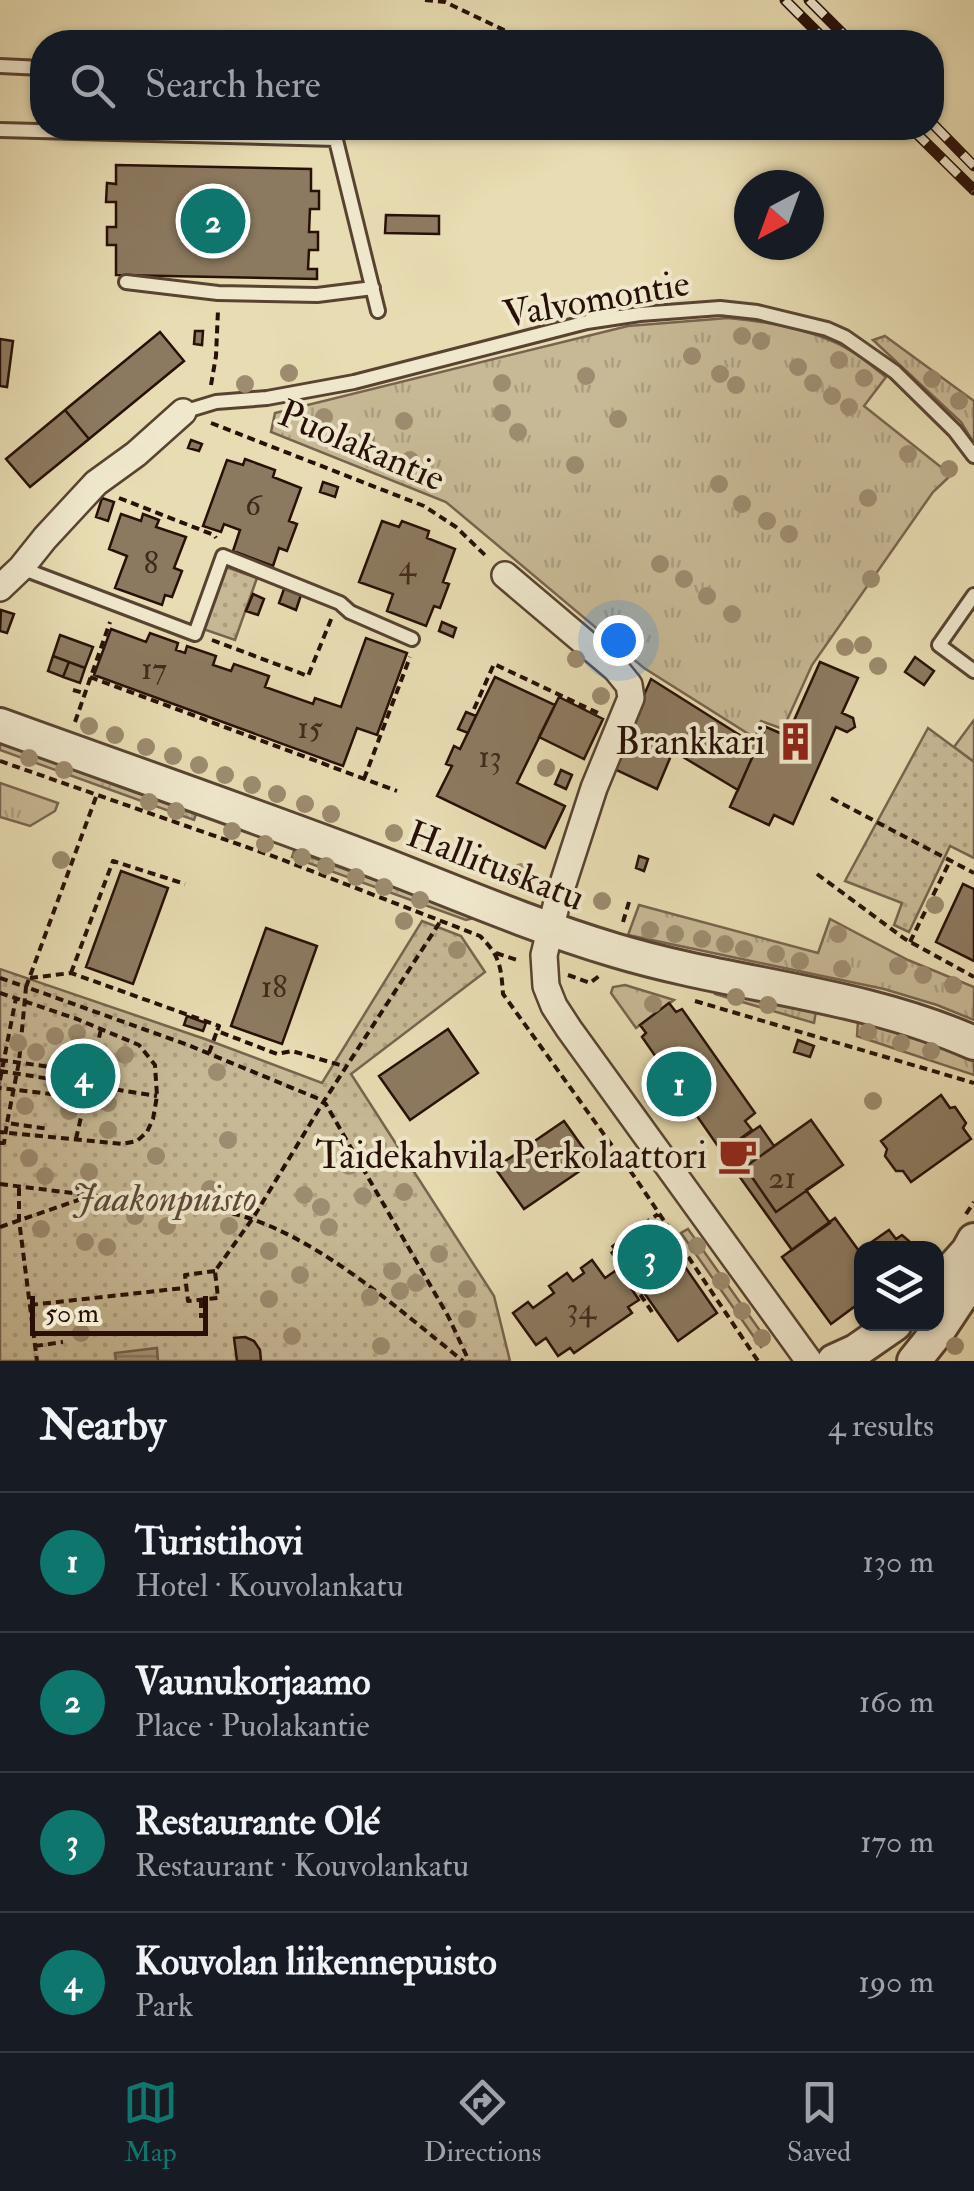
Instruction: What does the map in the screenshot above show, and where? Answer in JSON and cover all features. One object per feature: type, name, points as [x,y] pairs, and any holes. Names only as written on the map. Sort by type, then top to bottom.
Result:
[{"type":"street","points":[[0,588],[96,482],[136,454],[183,412]]},
{"type":"street","points":[[505,575],[616,669],[629,686],[631,698],[594,788],[549,930],[544,970],[554,1006],[810,1361]]},
{"type":"street","name":"Hallituskatu","points":[[0,725],[372,860],[549,930],[650,960],[886,1010],[974,1043]]},
{"type":"street","points":[[944,1278],[974,1240]]},
{"type":"street","points":[[914,1361],[974,1276]]},
{"type":"street","points":[[834,1361],[885,1331]]},
{"type":"lane","points":[[0,66],[30,67]]},
{"type":"lane","points":[[0,130],[30,130]]},
{"type":"lane","points":[[337,140],[378,311]]},
{"type":"lane","points":[[126,282],[218,293],[317,295],[373,288]]},
{"type":"lane","name":"Valvomontie","points":[[183,412],[216,402],[267,398],[354,382],[587,322],[720,308],[757,312],[827,329],[864,348],[896,372],[974,456]]},
{"type":"lane","points":[[21,568],[195,634],[223,556],[340,603],[350,612],[412,638]]},
{"type":"lane","points":[[974,595],[939,645],[974,671]]},
{"type":"path","points":[[425,0],[445,2],[504,30]]},
{"type":"path","points":[[211,385],[218,293]]},
{"type":"path","name":"Puolakantie","points":[[183,412],[424,506],[456,528],[505,575]]},
{"type":"path","points":[[96,482],[107,493],[214,534],[223,556]]},
{"type":"path","points":[[72,732],[117,604]]},
{"type":"path","points":[[195,634],[308,676],[333,614],[350,612]]},
{"type":"path","points":[[364,779],[410,658]]},
{"type":"path","points":[[474,709],[494,664],[620,724]]},
{"type":"path","points":[[90,678],[397,791]]},
{"type":"path","points":[[73,690],[84,693]]},
{"type":"path","points":[[0,762],[278,858],[480,936],[496,953],[503,994],[660,1213],[758,1361]]},
{"type":"path","points":[[0,1143],[4,1144],[2,1132],[18,1062],[26,986],[96,796]]},
{"type":"path","points":[[831,798],[974,872]]},
{"type":"path","points":[[71,973],[114,860],[185,884]]},
{"type":"path","points":[[910,942],[950,860]]},
{"type":"path","points":[[816,874],[910,942],[974,977]]},
{"type":"path","points":[[624,922],[629,902]]},
{"type":"path","points":[[215,1271],[185,1274],[188,1302],[218,1298],[215,1271],[253,1218],[440,922]]},
{"type":"path","points":[[496,953],[510,957]]},
{"type":"path","points":[[29,978],[71,973],[219,1026],[209,1054]]},
{"type":"path","points":[[569,976],[590,983],[607,975]]},
{"type":"path","points":[[0,978],[209,1054],[324,1101],[448,1316],[466,1361]]},
{"type":"path","points":[[0,993],[139,1045],[154,1066],[157,1096],[153,1119],[137,1141],[122,1144],[2,1132]]},
{"type":"path","points":[[0,1080],[16,998]]},
{"type":"path","points":[[683,998],[974,1082]]},
{"type":"path","points":[[76,1139],[101,1029]]},
{"type":"path","points":[[217,1031],[276,1054],[292,1051],[347,1067]]},
{"type":"path","points":[[0,1088],[76,1098],[80,1071],[2,1060]]},
{"type":"path","points":[[0,1071],[157,1096]]},
{"type":"path","points":[[7,1123],[49,1129]]},
{"type":"path","points":[[0,1184],[231,1212],[253,1218],[358,1279],[466,1361]]},
{"type":"path","points":[[20,1188],[19,1220],[37,1361]]},
{"type":"path","points":[[0,1227],[88,1196]]},
{"type":"path","points":[[652,1312],[610,1249],[660,1213]]},
{"type":"path","points":[[30,1305],[186,1288]]},
{"type":"path","points":[[201,1300],[201,1318]]},
{"type":"path","points":[[35,1346],[63,1342]]},
{"type":"green space","points":[[728,318],[807,332],[860,357],[886,377],[864,406],[951,475],[933,492],[812,665],[783,729],[761,721],[755,738],[644,668],[446,502],[271,432],[275,413],[628,326]]},
{"type":"green space","points":[[885,336],[974,401],[974,443],[961,422],[873,340]]},
{"type":"green space","points":[[226,567],[257,578],[235,640],[203,629]]},
{"type":"green space","points":[[974,720],[974,762],[954,747]]},
{"type":"green space","points":[[928,728],[974,762],[974,858],[950,846],[909,932],[894,925],[902,903],[845,881]]},
{"type":"green space","points":[[0,743],[196,814],[194,820],[0,750]]},
{"type":"green space","points":[[0,783],[58,803],[55,811],[30,826],[0,817]]},
{"type":"green space","points":[[294,851],[478,917],[466,920],[292,857]]},
{"type":"green space","points":[[639,905],[818,953],[830,919],[908,960],[974,987],[974,1020],[884,989],[628,935]]},
{"type":"green space","name":"Jaakonpuisto","points":[[422,921],[461,936],[485,972],[351,1074],[494,1296],[510,1361],[0,1361],[0,969],[322,1083]]},
{"type":"green space","points":[[625,985],[674,1000],[636,1028],[611,993],[613,987]]},
{"type":"green space","points":[[713,988],[816,1011],[814,1023],[715,994]]},
{"type":"green space","points":[[858,1021],[937,1044],[974,1060],[974,1075],[857,1036]]},
{"type":"green space","points":[[688,1229],[768,1342],[761,1347],[681,1233]]},
{"type":"shaded area","points":[[157,1348],[158,1361],[116,1361],[115,1353]]},
{"type":"building","points":[[116,165],[311,169],[311,191],[319,191],[319,209],[310,209],[309,232],[318,232],[318,250],[309,250],[308,269],[317,269],[317,279],[116,275],[116,245],[107,245],[107,227],[116,227],[116,202],[106,202],[107,183],[116,184]]},
{"type":"building","points":[[386,215],[439,216],[439,234],[385,233]]},
{"type":"building","points":[[195,331],[203,331],[202,345],[194,344]]},
{"type":"building","points":[[160,332],[184,361],[89,439],[65,410]]},
{"type":"building","points":[[0,339],[13,341],[7,387],[0,386]]},
{"type":"building","points":[[65,410],[89,439],[30,487],[6,459]]},
{"type":"building","points":[[191,440],[202,444],[199,451],[188,448]]},
{"type":"building","points":[[245,459],[275,470],[273,477],[301,488],[289,521],[297,524],[287,551],[279,548],[273,566],[233,551],[240,530],[224,524],[221,532],[203,526],[227,460],[243,465]]},
{"type":"building","points":[[323,482],[338,487],[335,497],[320,492]]},
{"type":"building","points":[[102,498],[114,502],[108,521],[96,517]]},
{"type":"building","points":[[121,514],[141,521],[143,514],[159,520],[156,527],[186,537],[174,568],[182,571],[172,597],[165,595],[162,605],[115,588],[127,556],[109,549]]},
{"type":"building","points":[[382,521],[399,527],[402,521],[429,531],[427,538],[455,549],[443,582],[449,584],[440,608],[434,606],[426,626],[387,611],[393,594],[359,582]]},
{"type":"building","points":[[285,586],[302,592],[296,610],[279,603]]},
{"type":"building","points":[[253,594],[264,599],[258,615],[246,611]]},
{"type":"building","points":[[1,610],[14,614],[7,633],[0,631]]},
{"type":"building","points":[[442,622],[456,628],[453,637],[439,631]]},
{"type":"building","points":[[111,629],[146,642],[150,633],[178,643],[176,650],[185,653],[187,646],[216,656],[213,665],[231,671],[234,664],[269,676],[265,687],[313,704],[315,698],[341,707],[366,638],[407,653],[377,735],[357,728],[343,766],[94,675]]},
{"type":"building","points":[[60,635],[93,647],[85,668],[53,656]]},
{"type":"building","points":[[53,656],[69,662],[63,677],[48,671]]},
{"type":"building","points":[[915,657],[934,671],[924,685],[905,672]]},
{"type":"building","points":[[69,662],[85,668],[80,683],[63,677]]},
{"type":"building","name":"Brankkari","points":[[820,662],[858,678],[842,713],[853,718],[855,727],[847,732],[836,727],[793,824],[774,815],[769,825],[730,807],[766,727],[787,736]]},
{"type":"building","points":[[495,677],[555,705],[517,783],[565,806],[545,848],[437,796],[452,766],[446,764],[454,746],[460,749]]},
{"type":"building","points":[[651,679],[757,746],[738,790],[673,751],[657,789],[612,768]]},
{"type":"building","points":[[559,697],[603,719],[584,759],[539,737]]},
{"type":"building","points":[[466,712],[476,716],[468,733],[458,729]]},
{"type":"building","points":[[561,770],[572,775],[566,789],[555,784]]},
{"type":"building","points":[[639,856],[648,859],[644,871],[636,868]]},
{"type":"building","points":[[121,871],[168,888],[133,984],[86,967]]},
{"type":"building","points":[[963,884],[974,889],[974,961],[936,942]]},
{"type":"building","points":[[266,928],[317,946],[282,1044],[231,1026]]},
{"type":"building","points":[[669,1003],[676,1012],[682,1009],[755,1113],[745,1121],[752,1130],[722,1152],[642,1037],[646,1033],[640,1025]]},
{"type":"building","points":[[187,1016],[206,1023],[203,1031],[184,1025]]},
{"type":"building","points":[[448,1029],[478,1073],[410,1120],[379,1076]]},
{"type":"building","points":[[798,1040],[814,1046],[810,1057],[794,1052]]},
{"type":"building","points":[[941,1095],[966,1123],[963,1128],[971,1139],[911,1182],[885,1156],[887,1149],[881,1141]]},
{"type":"building","points":[[811,1120],[843,1165],[806,1190],[830,1223],[792,1250],[722,1152],[760,1126],[774,1146]]},
{"type":"building","points":[[811,1120],[843,1165],[776,1212],[745,1167]]},
{"type":"building","points":[[564,1121],[593,1162],[524,1209],[495,1168]]},
{"type":"building","points":[[835,1218],[854,1244],[854,1307],[831,1324],[782,1257]]},
{"type":"building","points":[[654,1222],[717,1313],[678,1341],[614,1250]]},
{"type":"building","points":[[889,1230],[896,1239],[902,1235],[909,1241],[873,1241]]},
{"type":"building","points":[[592,1260],[605,1278],[618,1269],[639,1300],[628,1307],[632,1313],[574,1353],[570,1348],[558,1356],[546,1338],[536,1345],[513,1313],[528,1302],[533,1308],[554,1293],[549,1286],[567,1273],[573,1281]]},
{"type":"building","points":[[245,1337],[260,1350],[261,1361],[237,1361],[234,1338]]},
{"type":"railway","points":[[785,0],[815,30]]},
{"type":"railway","points":[[809,0],[839,30]]},
{"type":"railway","points":[[944,135],[974,166]]},
{"type":"railway","points":[[923,140],[974,190]]},
{"type":"place","name":"Vaunukorjaamo","points":[[213,221]]},
{"type":"place","name":"Brankkari","points":[[795,741]]},
{"type":"place","name":"Kouvolan liikennepuisto","points":[[83,1076]]},
{"type":"place","name":"Turistihovi","points":[[679,1084]]},
{"type":"place","name":"Taidekahvila Perkolaattori","points":[[737,1155]]},
{"type":"place","name":"Restaurante Olé","points":[[650,1257]]}]
